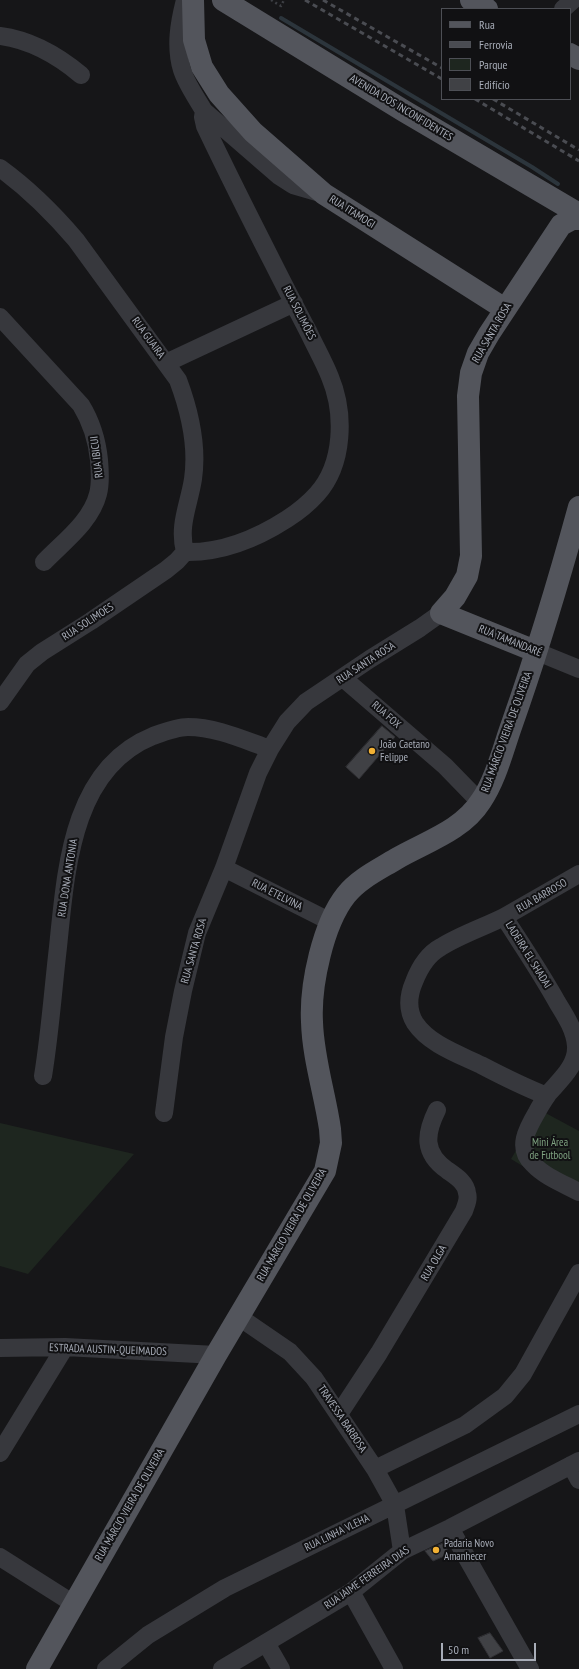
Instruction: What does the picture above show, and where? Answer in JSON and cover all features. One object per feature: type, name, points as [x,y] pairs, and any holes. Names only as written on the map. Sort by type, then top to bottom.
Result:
[{"type":"main road","points":[[193,0],[195,47],[202,67],[208,78],[219,94],[243,122],[324,194]]},
{"type":"main road","name":"AVENIDA DOS INCONFIDENTES","points":[[223,0],[554,199]]},
{"type":"main road","points":[[471,0],[485,8]]},
{"type":"main road","name":"RUA ITAMOGI","points":[[324,194],[505,309]]},
{"type":"main road","name":"RUA SANTA ROSA","points":[[441,613],[455,597],[467,576],[471,556],[468,411],[471,373],[478,353],[505,309],[573,219],[561,212],[554,199]]},
{"type":"main road","name":"RUA MÁRCIO VIEIRA DE OLIVEIRA","points":[[37,1669],[216,1355],[325,1170],[329,1158],[330,1129],[312,1023],[312,998],[321,951],[331,922],[346,895],[364,878],[415,847],[453,829],[481,803],[493,777],[575,533],[579,507]]},
{"type":"main road","name":"RUA TAMANDARÉ","points":[[441,613],[535,651]]},
{"type":"street","name":"RUA SOLIMÕES","points":[[185,0],[179,31],[178,46],[182,71],[204,111],[203,117],[205,126],[331,377],[336,395],[340,434],[337,452],[330,474],[318,494],[300,510],[275,526],[232,546],[203,552],[185,552]]},
{"type":"street","points":[[564,8],[573,0]]},
{"type":"street","points":[[0,36],[26,42],[42,48],[81,75]]},
{"type":"street","name":"RUA ITAMOGI","points":[[204,111],[279,176],[293,185],[324,194]]},
{"type":"street","name":"RUA GUAIRA","points":[[0,168],[20,183],[58,218],[76,240],[166,363],[180,386],[187,405],[193,430],[194,454],[193,479],[182,528],[182,540],[185,552]]},
{"type":"street","points":[[166,363],[294,303]]},
{"type":"street","name":"RUA IBICUI","points":[[0,317],[81,406],[90,420],[98,451],[100,479],[99,492],[95,504],[78,527],[44,562]]},
{"type":"street","name":"RUA SOLIMOES","points":[[0,702],[27,664],[42,652],[166,570],[185,552]]},
{"type":"street","name":"RUA SANTA ROSA","points":[[164,1113],[174,1037],[197,933],[224,868],[258,773],[270,749],[287,722],[306,702],[370,658],[420,628],[441,613]]},
{"type":"street","name":"RUA TAMANDARÉ","points":[[535,651],[579,669]]},
{"type":"street","name":"RUA FOX","points":[[343,678],[444,766],[481,803]]},
{"type":"street","name":"RUA DONA ANTONIA","points":[[43,1076],[64,892],[70,854],[76,828],[86,802],[102,775],[124,752],[144,740],[166,731],[187,727],[210,729],[270,749]]},
{"type":"street","name":"RUA ETELVINA","points":[[224,868],[331,922]]},
{"type":"street","name":"RUA BARROSO","points":[[504,917],[579,874]]},
{"type":"street","name":"LADEIRA EL SHADAI","points":[[504,917],[562,1010],[574,1034],[578,1046],[574,1059],[567,1072],[547,1096],[505,1077],[443,1046],[427,1036],[415,1022],[408,1005],[410,990],[417,974],[440,947],[504,917]]},
{"type":"street","points":[[547,1096],[524,1136],[526,1155],[532,1164],[540,1170],[579,1192]]},
{"type":"street","name":"RUA OLGA","points":[[339,1414],[379,1354],[460,1218],[467,1202],[467,1192],[463,1184],[457,1176],[435,1161],[429,1150],[428,1138],[430,1123],[437,1110]]},
{"type":"street","points":[[375,1469],[465,1425],[505,1396],[523,1374],[579,1273]]},
{"type":"street","name":"TRAVESSA BARBOSA","points":[[239,1317],[290,1352],[314,1378],[375,1469],[395,1506],[402,1551]]},
{"type":"street","points":[[0,1453],[65,1347]]},
{"type":"street","name":"ESTRADA AUSTIN-QUEIMADOS","points":[[0,1348],[65,1347],[216,1355]]},
{"type":"street","name":"RUA LINHA VLEHA","points":[[106,1669],[148,1635],[225,1588],[395,1506],[579,1414]]},
{"type":"street","name":"RUA JAIME FERREIRA DIAS","points":[[222,1669],[350,1592],[402,1551],[576,1468]]},
{"type":"street","points":[[450,1528],[530,1669]]},
{"type":"street","points":[[0,1557],[74,1604]]},
{"type":"street","points":[[350,1592],[394,1669]]},
{"type":"street","points":[[266,1643],[281,1669]]},
{"type":"path","points":[[271,0],[281,6],[284,0]]},
{"type":"green space","name":"Mini Área de Futbool","points":[[540,1110],[579,1131],[579,1200],[511,1159]]},
{"type":"green space","points":[[0,1123],[134,1154],[28,1274],[0,1266]]},
{"type":"building","name":"João Caetano Felippe","points":[[382,726],[395,737],[359,779],[346,767]]},
{"type":"building","name":"Padaria Novo Amanhecer","points":[[444,1543],[449,1554],[433,1561],[425,1551]]},
{"type":"building","points":[[490,1633],[503,1651],[490,1658],[478,1638]]},
{"type":"waterway","points":[[281,18],[532,167],[558,184]]},
{"type":"railway","points":[[305,0],[441,78]]},
{"type":"railway","points":[[323,0],[441,67]]},
{"type":"railway","points":[[477,100],[579,161]]},
{"type":"railway","points":[[495,100],[579,150]]},
{"type":"place","name":"João Caetano Felippe","points":[[372,751]]},
{"type":"place","name":"Padaria Novo Amanhecer","points":[[436,1550]]}]
